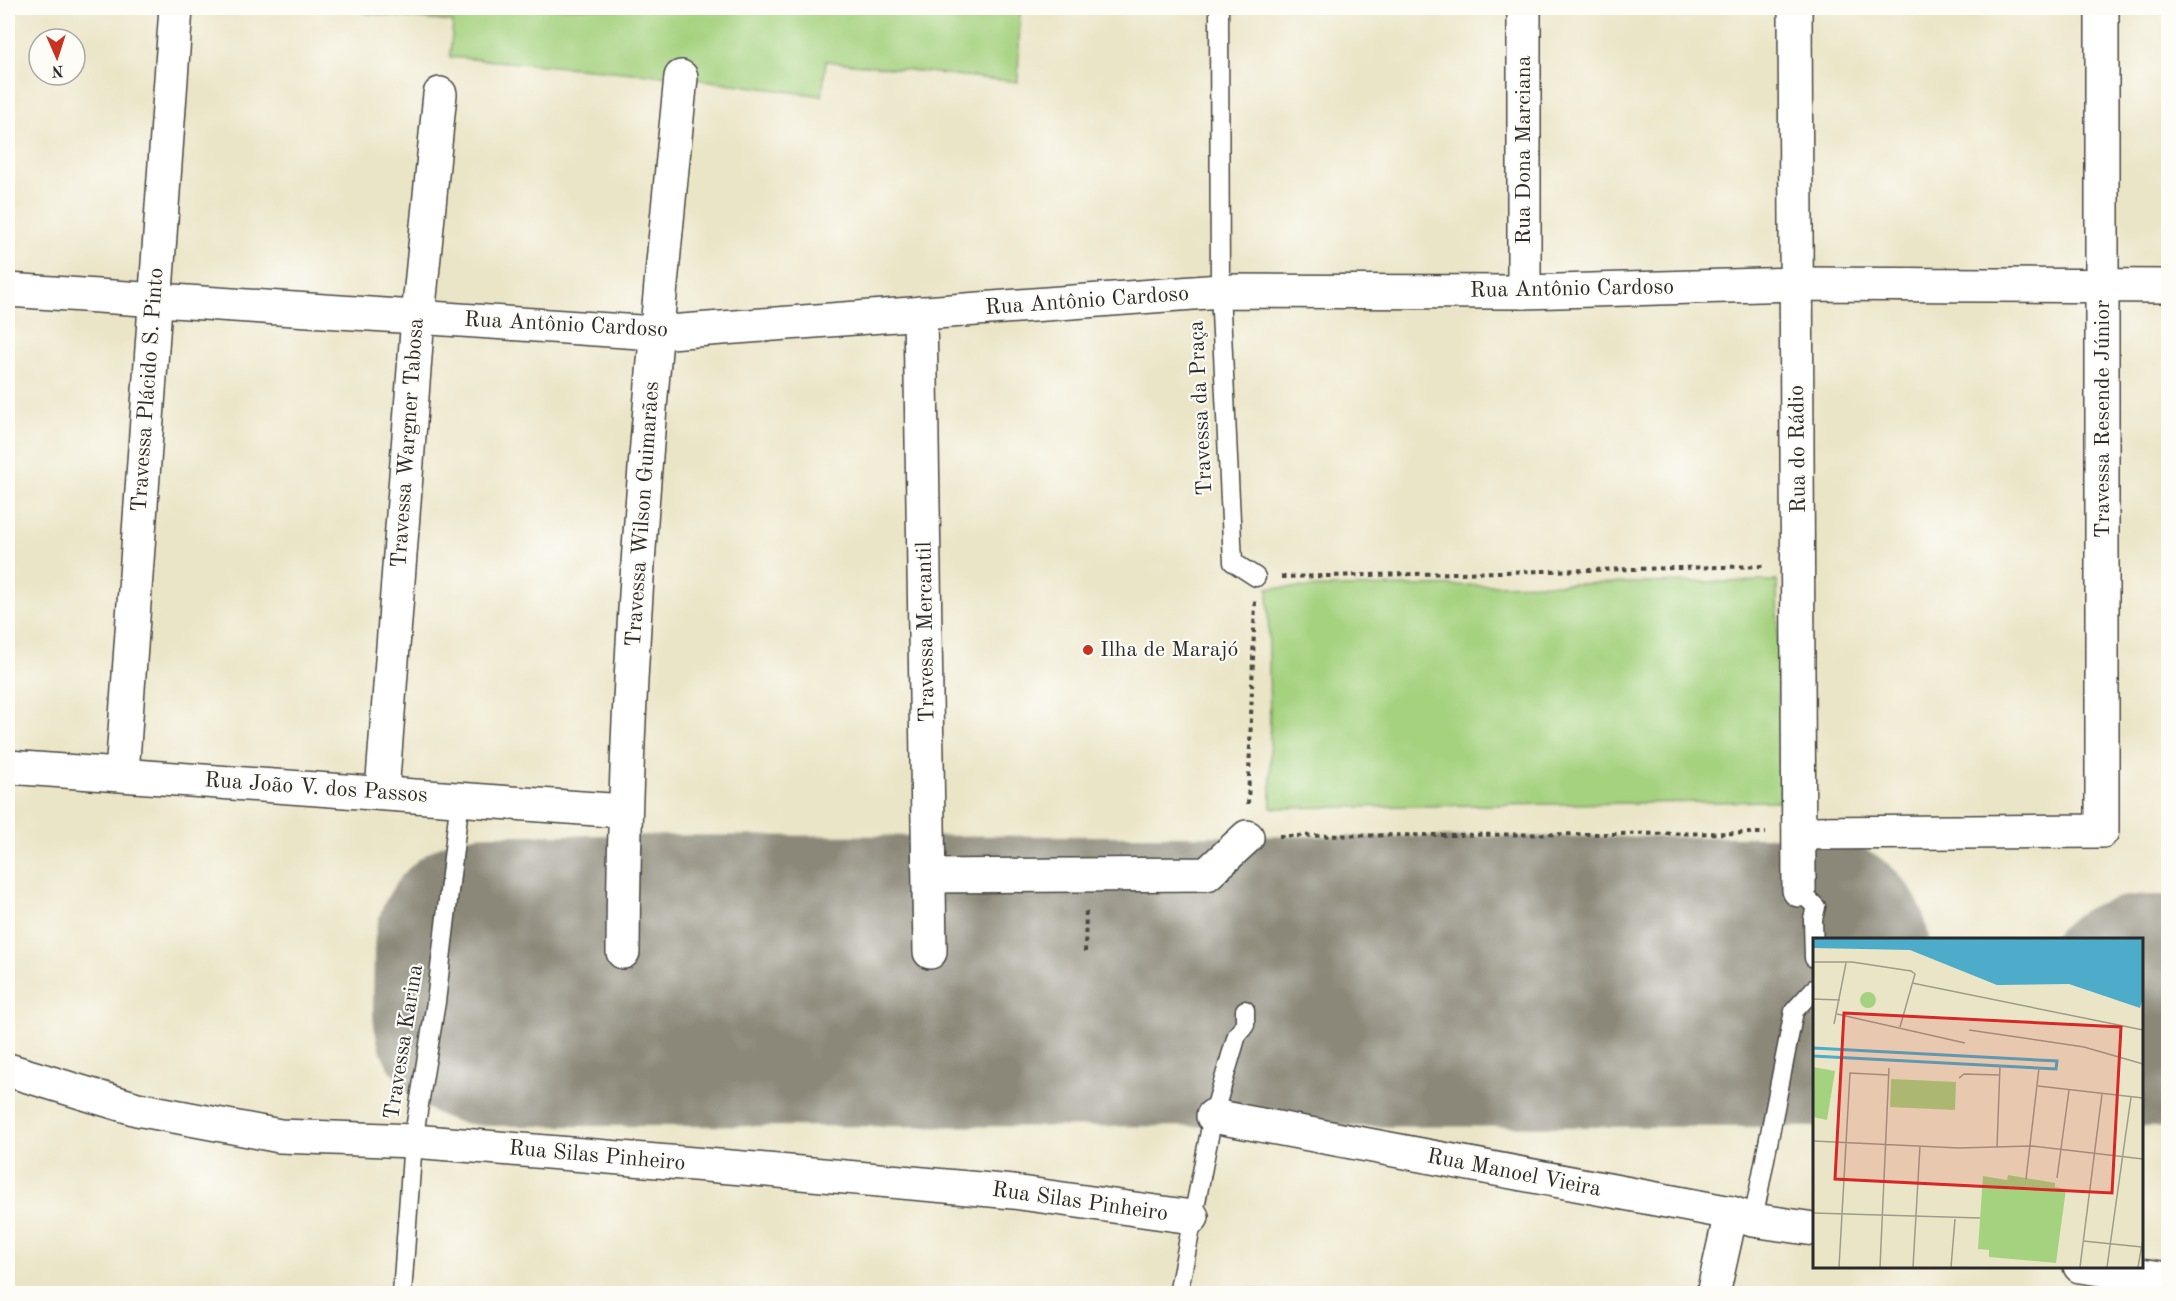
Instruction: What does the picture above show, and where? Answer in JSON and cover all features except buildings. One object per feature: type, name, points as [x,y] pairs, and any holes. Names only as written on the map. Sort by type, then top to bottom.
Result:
[{"type":"street","name":"Travessa Plácido S. Pinto","points":[[122,774],[176,8]]},
{"type":"street","name":"Rua Dona Marciana","points":[[1524,8],[1524,292]]},
{"type":"street","name":"Rua do Rádio","points":[[1795,8],[1795,284],[1801,833],[1799,890]]},
{"type":"street","name":"Travessa Resende Júnior","points":[[1801,833],[2102,831],[2104,286],[2102,8]]},
{"type":"street","name":"Travessa Wilson Guimarães","points":[[623,952],[624,812],[655,333],[681,77]]},
{"type":"street","name":"Travessa Wargner Tabosa","points":[[382,792],[418,317],[440,94]]},
{"type":"street","name":"Rua Antônio Cardoso","points":[[8,290],[655,333],[1220,291],[1524,292],[1795,284],[2169,286]]},
{"type":"street","name":"Travessa Mercantil","points":[[920,313],[930,952]]},
{"type":"street","name":"Rua João V. dos Passos","points":[[8,767],[382,792],[624,812]]},
{"type":"street","points":[[930,876],[1207,874],[1247,837]]},
{"type":"street","name":"Rua Silas Pinheiro","points":[[8,1070],[137,1108],[280,1136],[413,1140],[1013,1192],[1192,1217]]},
{"type":"street","name":"Rua Manoel Vieira","points":[[1213,1116],[1813,1229]]},
{"type":"street","points":[[1713,1293],[1742,1217]]},
{"type":"street","points":[[2094,1268],[2169,1279]]},
{"type":"lane","name":"Travessa da Praça","points":[[1219,8],[1220,291],[1233,562],[1256,577]]},
{"type":"lane","name":"Travessa Karina","points":[[402,1293],[413,1140],[436,1002],[460,798]]},
{"type":"lane","points":[[1799,890],[1816,907],[1813,919],[1814,938]]},
{"type":"lane","points":[[1742,1217],[1794,1011],[1813,991]]},
{"type":"lane","points":[[1178,1293],[1213,1116],[1237,1035],[1245,1025],[1245,1010]]},
{"type":"path","points":[[1799,565],[1256,577],[1247,837],[1801,833]]},
{"type":"path","points":[[1085,952],[1087,875]]},
{"type":"green space","points":[[365,8],[1020,8],[1018,82],[826,61],[822,96],[681,77],[450,57],[453,22],[365,13]]},
{"type":"green space","points":[[1777,581],[1780,801],[1271,808],[1268,588]]},
{"type":"runway","points":[[1813,953],[490,951],[489,1010],[1813,1011]]},
{"type":"runway","points":[[2143,1011],[2168,1011]]},
{"type":"place","name":"Ilha de Marajó","points":[[1088,650]]}]
